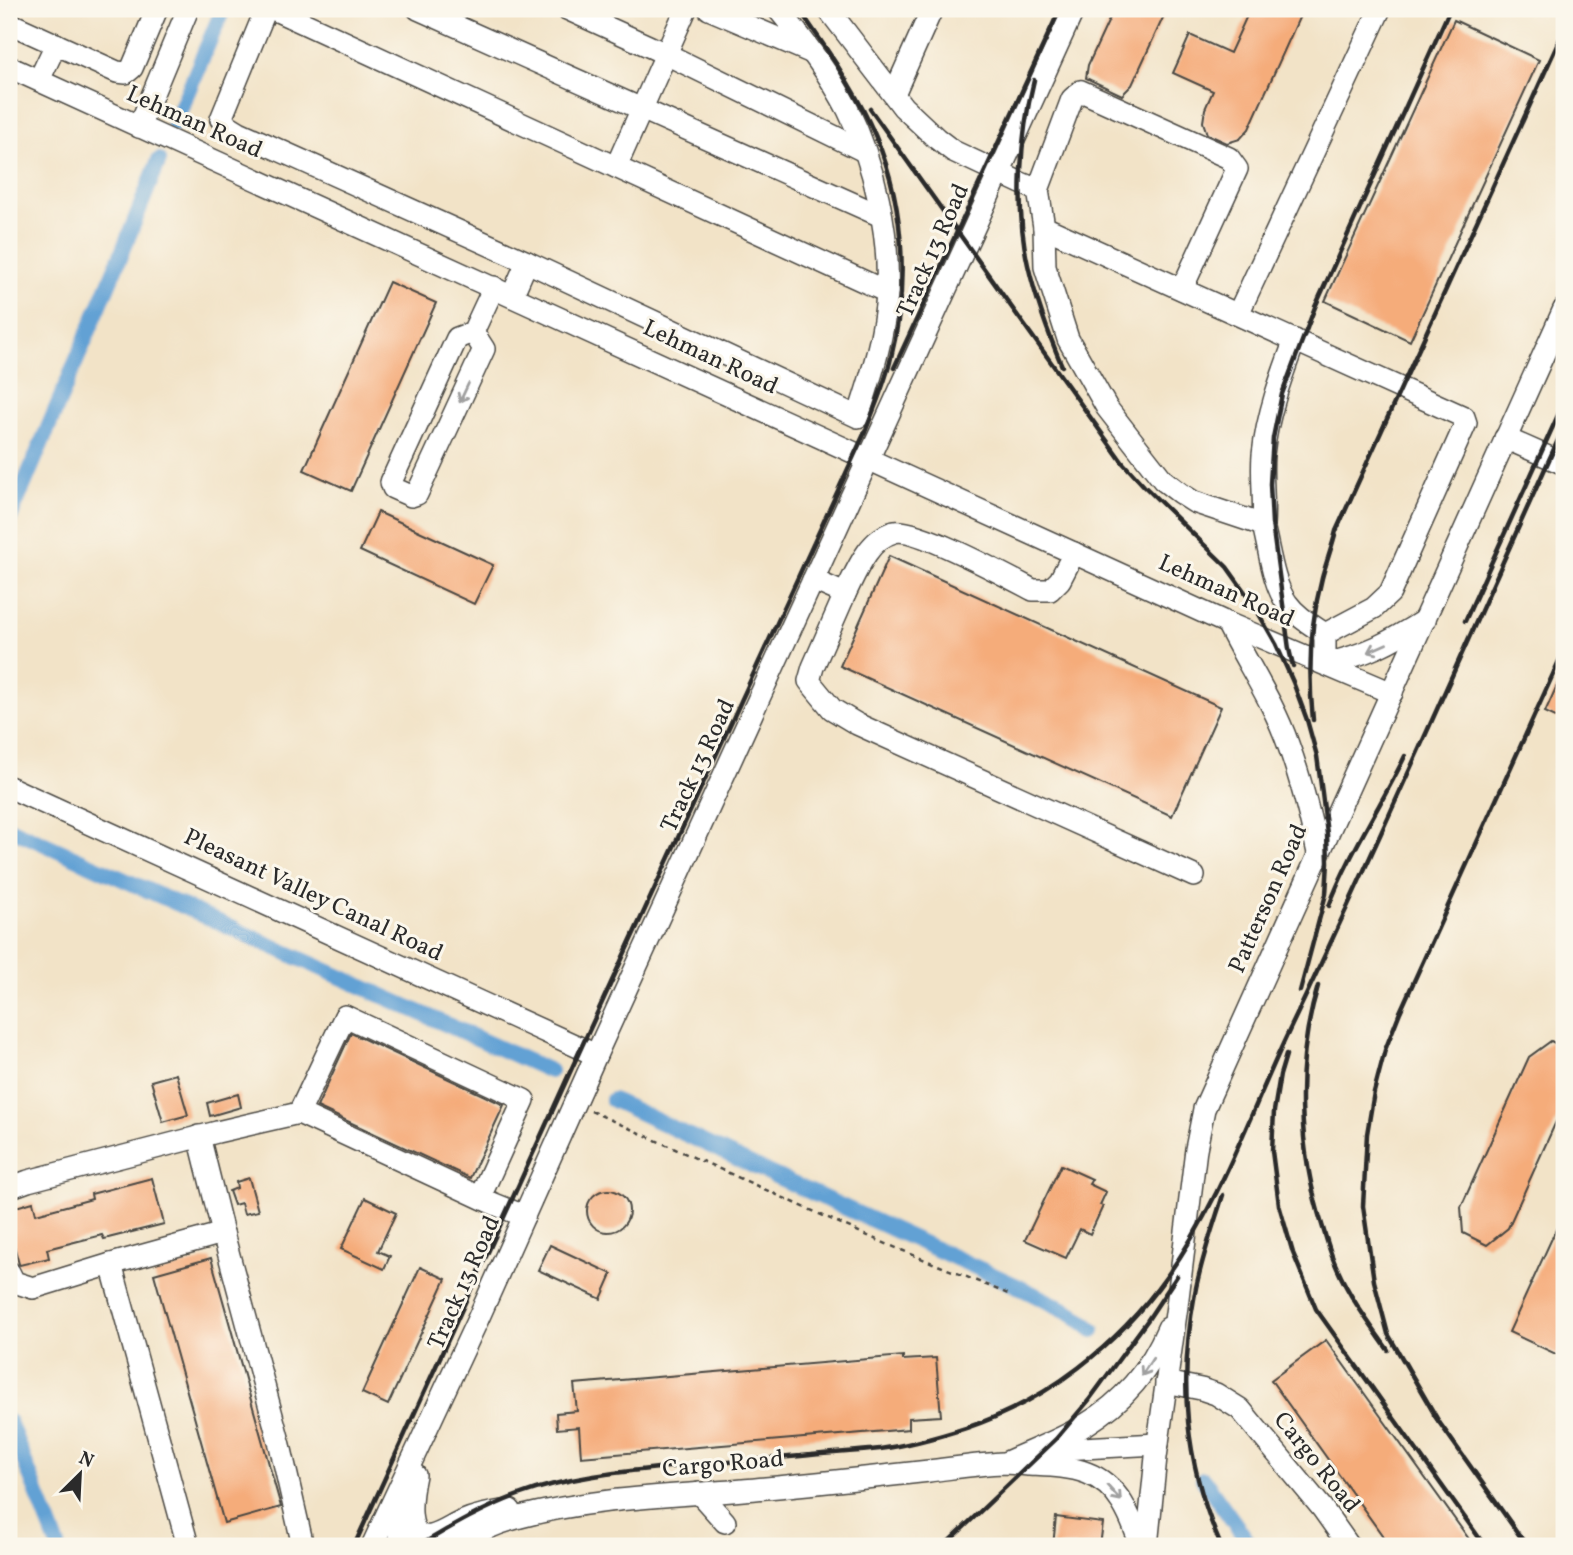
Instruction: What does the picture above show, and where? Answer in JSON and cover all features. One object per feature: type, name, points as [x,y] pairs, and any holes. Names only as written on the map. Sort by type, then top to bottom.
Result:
[{"type":"street","points":[[9,23],[117,72],[126,73],[132,68],[157,9]]},
{"type":"street","points":[[139,127],[188,9]]},
{"type":"street","points":[[266,9],[220,119],[226,124],[858,417],[870,382],[887,292],[885,242],[876,190],[848,111],[821,64],[778,9]]},
{"type":"street","points":[[273,9],[887,292]]},
{"type":"street","points":[[418,9],[881,216]]},
{"type":"street","points":[[567,9],[666,54],[864,151]]},
{"type":"street","points":[[617,167],[686,9]]},
{"type":"street","points":[[709,9],[812,52]]},
{"type":"street","points":[[828,9],[903,107],[928,130],[953,151],[1038,190]]},
{"type":"street","points":[[894,94],[932,9]]},
{"type":"street","name":"Track 13 Road","points":[[372,1546],[423,1443],[596,1055],[1074,9]]},
{"type":"street","points":[[1238,314],[1380,9]]},
{"type":"street","points":[[39,80],[56,44]]},
{"type":"street","name":"Lehman Road","points":[[9,67],[1227,623],[1392,693]]},
{"type":"street","points":[[1182,289],[1237,169],[1229,159],[1081,91],[1072,99],[1038,190],[1044,227],[1045,267],[1068,339],[1107,408],[1163,480],[1194,502],[1263,525]]},
{"type":"street","points":[[1044,227],[1464,417],[1466,423],[1390,593],[1374,608],[1325,634]]},
{"type":"street","points":[[473,332],[484,349],[417,494],[411,496],[393,488],[391,482],[457,338],[473,332],[527,262]]},
{"type":"street","name":"Patterson Road","points":[[1147,1546],[1199,1126],[1204,1109],[1564,309]]},
{"type":"street","points":[[1295,340],[1280,379],[1263,455],[1263,525],[1277,582],[1286,602],[1300,617],[1325,634]]},
{"type":"street","points":[[1505,438],[1564,464]]},
{"type":"street","points":[[1074,553],[1060,580],[1050,590],[1033,590],[928,538],[906,531],[895,531],[876,542],[858,566],[809,681],[832,709],[857,724],[1194,876]]},
{"type":"street","points":[[813,580],[845,594]]},
{"type":"street","points":[[1325,634],[1325,664],[1369,652],[1391,642],[1425,620]]},
{"type":"street","points":[[1227,623],[1269,700],[1288,742],[1307,804],[1318,853]]},
{"type":"street","name":"Pleasant Valley Canal Road","points":[[9,787],[596,1055]]},
{"type":"street","points":[[299,1113],[345,1016],[524,1100],[480,1197]]},
{"type":"street","points":[[9,1188],[200,1136],[299,1113],[524,1216]]},
{"type":"street","points":[[200,1136],[280,1445],[303,1546]]},
{"type":"street","points":[[9,1272],[14,1282],[33,1288],[223,1233]]},
{"type":"street","points":[[111,1264],[188,1546]]},
{"type":"street","name":"Cargo Road","points":[[1005,1463],[1084,1425],[1133,1385],[1162,1343],[1177,1306]]},
{"type":"street","name":"Cargo Road","points":[[1166,1382],[1216,1394],[1240,1409],[1322,1508],[1349,1546]]},
{"type":"street","points":[[423,1443],[410,1509],[416,1530],[426,1536],[432,1536],[481,1515],[522,1509],[558,1509]]},
{"type":"street","points":[[399,1546],[402,1511],[423,1443]]},
{"type":"street","points":[[1030,1451],[1157,1450]]},
{"type":"street","points":[[1050,1465],[1157,1450]]},
{"type":"street","name":"Cargo Road","points":[[452,1546],[475,1533],[518,1517],[558,1509],[634,1498],[765,1488],[1005,1463],[1050,1465],[1087,1473],[1104,1483],[1125,1506],[1141,1546]]},
{"type":"street","points":[[894,1489],[911,1473]]},
{"type":"street","points":[[699,1493],[725,1522]]},
{"type":"path","points":[[575,1103],[877,1240],[1008,1294]]},
{"type":"building","points":[[1114,9],[1167,9],[1132,85],[1122,95],[1086,78],[1088,65]]},
{"type":"building","points":[[1250,9],[1303,9],[1249,129],[1240,139],[1227,143],[1207,134],[1203,122],[1213,91],[1173,73],[1190,35],[1230,53]]},
{"type":"building","points":[[1454,20],[1539,60],[1410,341],[1325,301]]},
{"type":"building","points":[[389,282],[436,303],[351,491],[304,470]]},
{"type":"building","points":[[378,512],[493,565],[474,604],[360,551]]},
{"type":"building","points":[[889,556],[1221,707],[1172,816],[840,666]]},
{"type":"building","points":[[1564,670],[1564,721],[1545,712]]},
{"type":"building","points":[[351,1033],[504,1105],[470,1178],[317,1107]]},
{"type":"building","points":[[1551,1041],[1564,1048],[1564,1104],[1508,1228],[1487,1245],[1463,1233],[1461,1207],[1529,1057]]},
{"type":"building","points":[[176,1074],[188,1115],[163,1122],[151,1081]]},
{"type":"building","points":[[238,1094],[241,1107],[210,1116],[207,1103]]},
{"type":"building","points":[[1061,1165],[1092,1179],[1089,1184],[1106,1192],[1100,1205],[1103,1206],[1090,1234],[1080,1229],[1066,1258],[1025,1240]]},
{"type":"building","points":[[152,1178],[164,1224],[104,1239],[102,1235],[47,1249],[49,1258],[19,1264],[9,1227],[9,1209],[33,1202],[36,1214],[92,1199],[91,1194]]},
{"type":"building","points":[[249,1178],[258,1211],[244,1214],[241,1203],[234,1205],[229,1191],[237,1188],[236,1182]]},
{"type":"building","points":[[608,1190],[623,1196],[629,1211],[623,1226],[608,1232],[593,1226],[587,1211],[593,1196]]},
{"type":"building","points":[[365,1198],[396,1213],[378,1251],[390,1256],[384,1269],[341,1249]]},
{"type":"building","points":[[1564,1212],[1564,1346],[1560,1356],[1509,1332]]},
{"type":"building","points":[[550,1245],[612,1274],[601,1299],[538,1270]]},
{"type":"building","points":[[211,1258],[281,1507],[224,1523],[154,1274]]},
{"type":"building","points":[[420,1267],[446,1279],[388,1405],[362,1393]]},
{"type":"building","points":[[1326,1340],[1474,1546],[1390,1546],[1271,1380]]},
{"type":"building","points":[[903,1356],[903,1360],[936,1358],[941,1416],[909,1418],[909,1429],[581,1457],[579,1427],[557,1429],[556,1413],[577,1411],[574,1384]]},
{"type":"building","points":[[1056,1517],[1103,1523],[1100,1546],[1053,1546]]},
{"type":"waterway","points":[[174,124],[223,9]]},
{"type":"waterway","points":[[9,520],[159,160]]},
{"type":"waterway","points":[[9,828],[550,1071]]},
{"type":"waterway","points":[[613,1100],[1015,1285],[1073,1314],[1093,1330]]},
{"type":"waterway","points":[[9,1422],[58,1546]]},
{"type":"waterway","points":[[1203,1479],[1251,1546]]},
{"type":"railway","points":[[354,1546],[865,432],[888,371],[896,332],[902,271],[897,209],[890,179],[881,150],[862,107],[799,9]]},
{"type":"railway","points":[[894,368],[1060,9]]},
{"type":"railway","points":[[1293,666],[1272,523],[1270,484],[1273,438],[1282,394],[1315,307],[1450,9]]},
{"type":"railway","points":[[1313,720],[1310,667],[1313,631],[1318,595],[1336,531],[1564,30]]},
{"type":"railway","points":[[1034,80],[1025,125],[1021,220],[1035,291],[1062,366]]},
{"type":"railway","points":[[870,109],[1123,463],[1227,567],[1252,602],[1276,644],[1307,720],[1317,756],[1327,834],[1326,894],[1300,991]]},
{"type":"railway","points":[[1465,621],[1564,402]]},
{"type":"railway","points":[[419,1546],[469,1517],[508,1499],[576,1479],[669,1467],[880,1449],[955,1431],[996,1417],[1025,1403],[1078,1368],[1126,1325],[1167,1276],[1219,1187],[1564,427]]},
{"type":"railway","points":[[1439,1422],[1388,1334],[1374,1281],[1363,1206],[1367,1134],[1385,1050],[1400,1012],[1564,650]]},
{"type":"railway","points":[[1329,906],[1346,867],[1405,756]]},
{"type":"railway","points":[[1318,986],[1310,1016],[1302,1077],[1308,1168],[1328,1243],[1342,1279],[1388,1350]]},
{"type":"railway","points":[[1286,1055],[1274,1111],[1272,1151],[1279,1205],[1293,1253],[1316,1309],[1485,1546]]},
{"type":"railway","points":[[1221,1546],[1199,1484],[1192,1453],[1186,1391],[1195,1293],[1223,1195]]},
{"type":"railway","points":[[944,1546],[1056,1439],[1089,1400],[1177,1276]]},
{"type":"railway","points":[[1434,1415],[1527,1546]]}]
